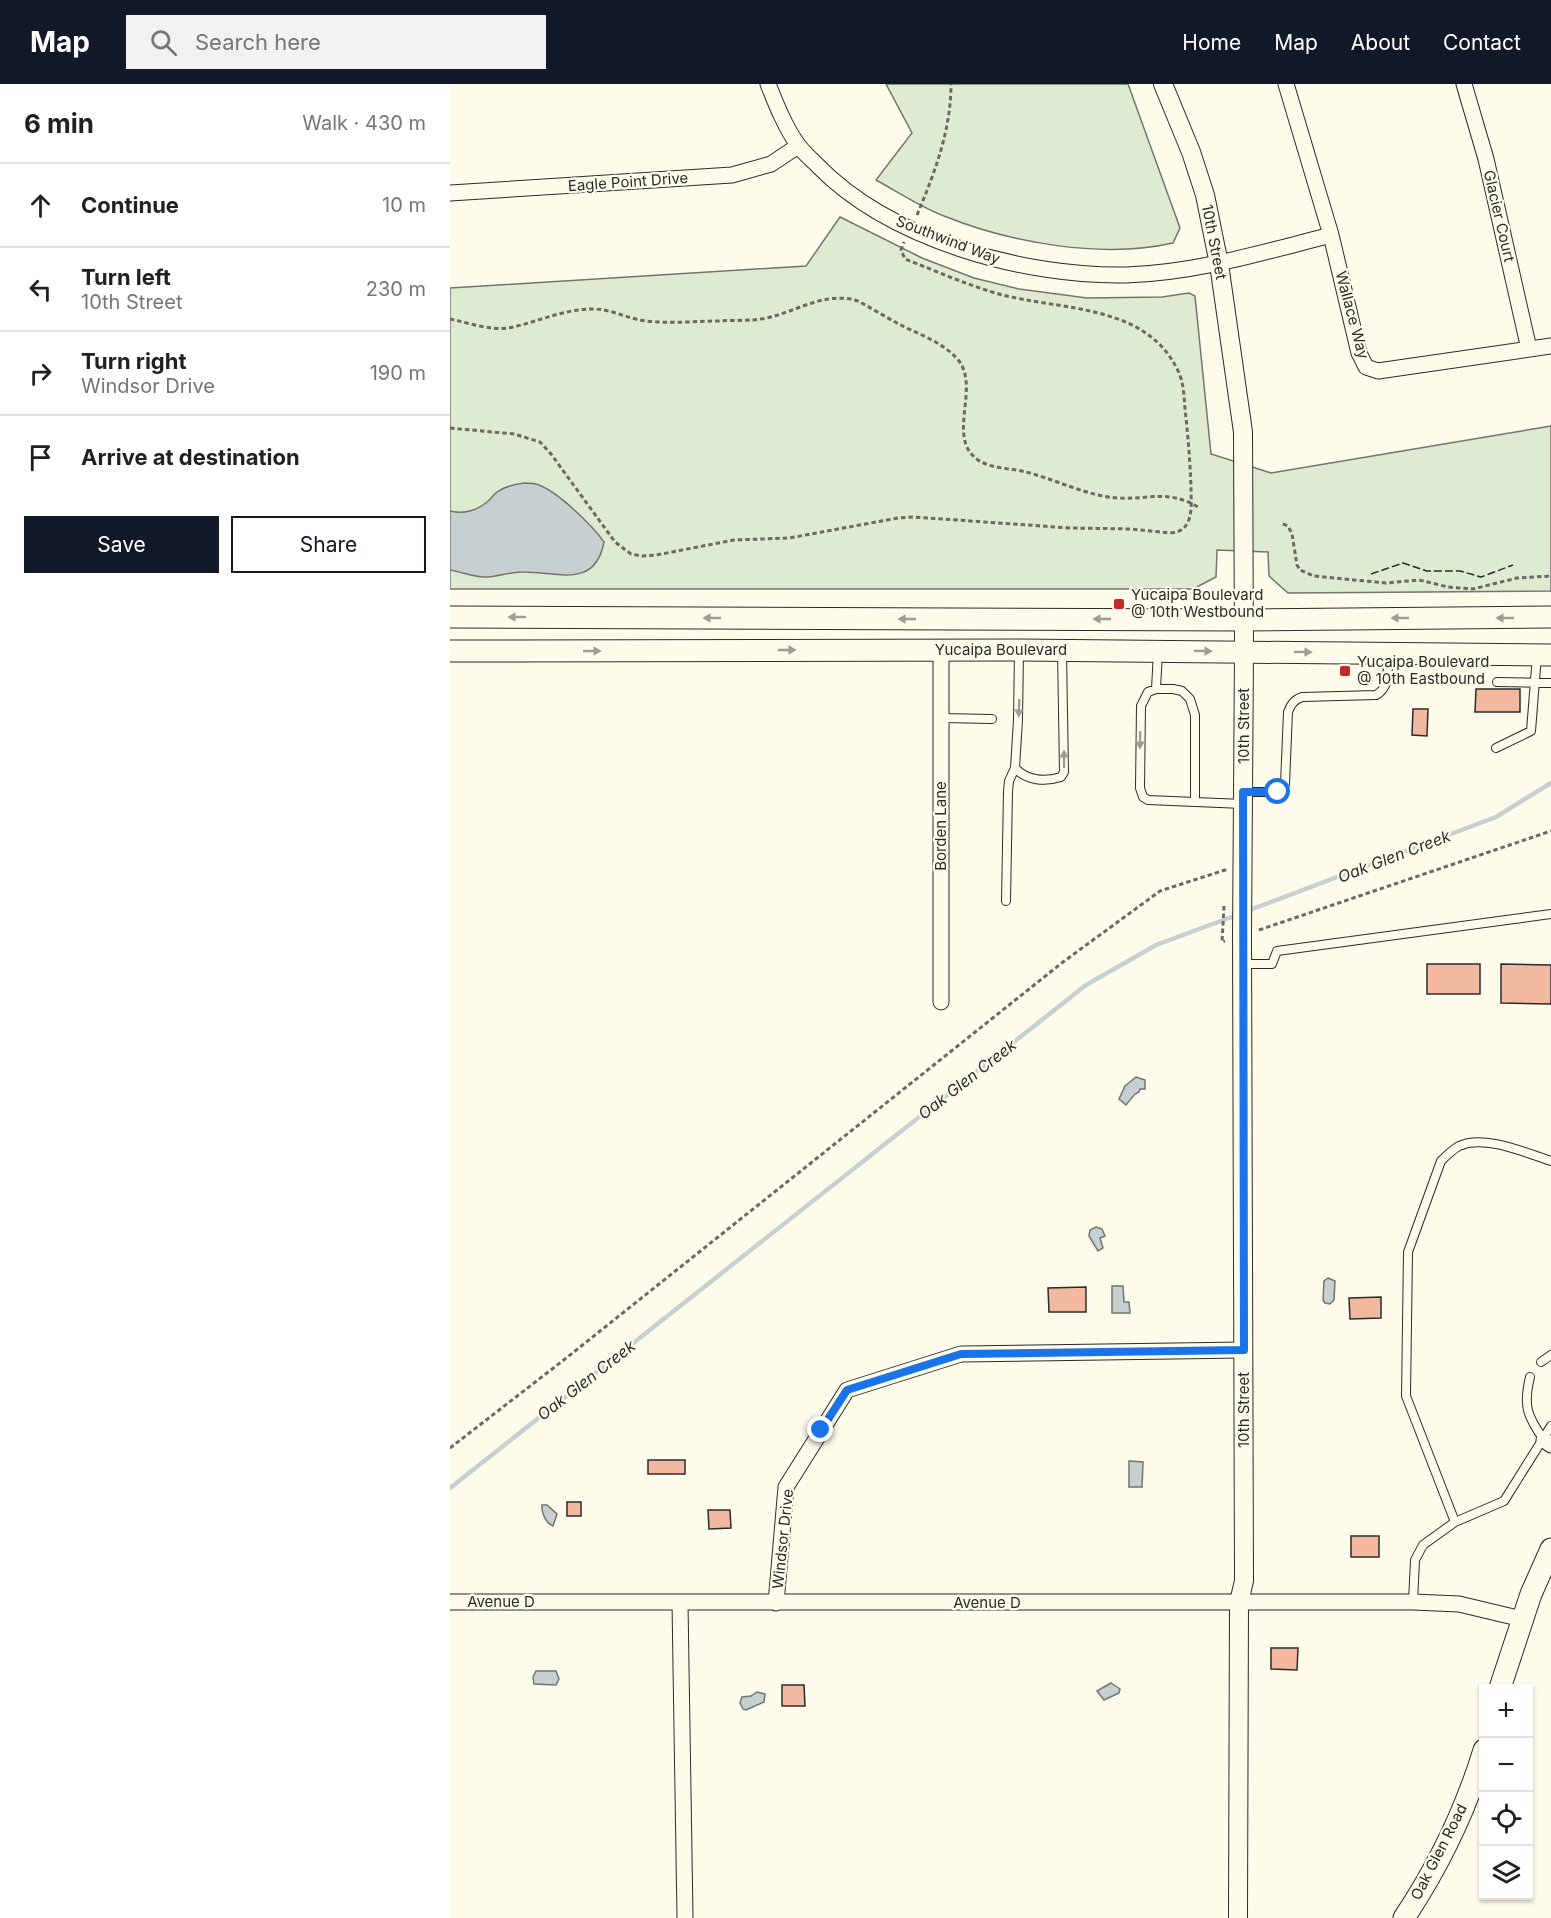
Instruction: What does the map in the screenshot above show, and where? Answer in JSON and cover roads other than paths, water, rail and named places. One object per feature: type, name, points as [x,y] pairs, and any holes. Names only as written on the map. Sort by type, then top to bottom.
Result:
[{"type":"main road","name":"Yucaipa Boulevard","points":[[450,617],[1244,620],[1551,617]]},
{"type":"main road","name":"Yucaipa Boulevard","points":[[450,651],[1158,650],[1544,655]]},
{"type":"main road","points":[[1502,1684],[1531,1594],[1551,1549]]},
{"type":"main road","name":"Oak Glen Road","points":[[1404,1918],[1450,1838],[1479,1764]]},
{"type":"street","name":"Southwind Way","points":[[768,84],[774,102],[798,146],[857,200],[911,229],[987,258],[1053,272],[1127,275],[1219,264],[1331,235]]},
{"type":"street","name":"10th Street","points":[[1163,84],[1191,152],[1205,195],[1219,264],[1243,432],[1243,798],[1234,877],[1242,930],[1244,1581],[1239,1602],[1239,1918]]},
{"type":"street","name":"Wallace Way","points":[[1286,84],[1331,235],[1359,353],[1366,367],[1378,371],[1551,346]]},
{"type":"street","name":"Glacier Court","points":[[1464,84],[1486,159],[1528,349]]},
{"type":"street","name":"Eagle Point Drive","points":[[450,193],[732,176],[771,164],[798,146]]},
{"type":"street","name":"Borden Lane","points":[[941,650],[941,1002]]},
{"type":"street","name":"Windsor Drive","points":[[776,1603],[786,1487],[847,1390],[961,1354],[1244,1350]]},
{"type":"street","name":"Avenue D","points":[[450,1602],[1413,1602],[1459,1604],[1522,1619]]},
{"type":"street","points":[[680,1603],[685,1918]]},
{"type":"lane","points":[[1006,901],[1008,791],[1015,768],[1020,682],[1019,650]]},
{"type":"lane","points":[[1015,768],[1022,776],[1029,779],[1056,778],[1061,777],[1064,772],[1062,650]]},
{"type":"lane","points":[[1156,689],[1158,650]]},
{"type":"lane","points":[[1195,802],[1195,715],[1190,699],[1182,692],[1156,689],[1148,692],[1141,706],[1140,788],[1143,797],[1148,800],[1195,802],[1243,798],[1278,792],[1285,784],[1288,712],[1295,699],[1376,695],[1383,691],[1386,685],[1389,653]]},
{"type":"lane","points":[[1496,748],[1531,731],[1535,682],[1544,655]]},
{"type":"lane","points":[[1497,682],[1551,683]]},
{"type":"lane","points":[[941,718],[992,719]]},
{"type":"lane","points":[[1242,964],[1272,964],[1277,951],[1551,914]]},
{"type":"lane","points":[[1455,1522],[1406,1396],[1408,1252],[1441,1161],[1452,1150],[1470,1143],[1484,1142],[1551,1161]]},
{"type":"lane","points":[[1541,1362],[1551,1355]]},
{"type":"lane","points":[[1413,1602],[1415,1560],[1423,1545],[1455,1522],[1504,1500],[1549,1437],[1530,1420],[1525,1396],[1530,1377]]},
{"type":"waterway","name":"Oak Glen Creek","points":[[1247,911],[1496,817],[1551,783]]},
{"type":"waterway","name":"Oak Glen Creek","points":[[450,1488],[1086,985],[1156,945],[1237,915]]},
{"type":"place","name":"Yucaipa Boulevard @ 10th Westbound","points":[[1119,604]]},
{"type":"place","name":"Yucaipa Boulevard @ 10th Eastbound","points":[[1345,671]]}]
